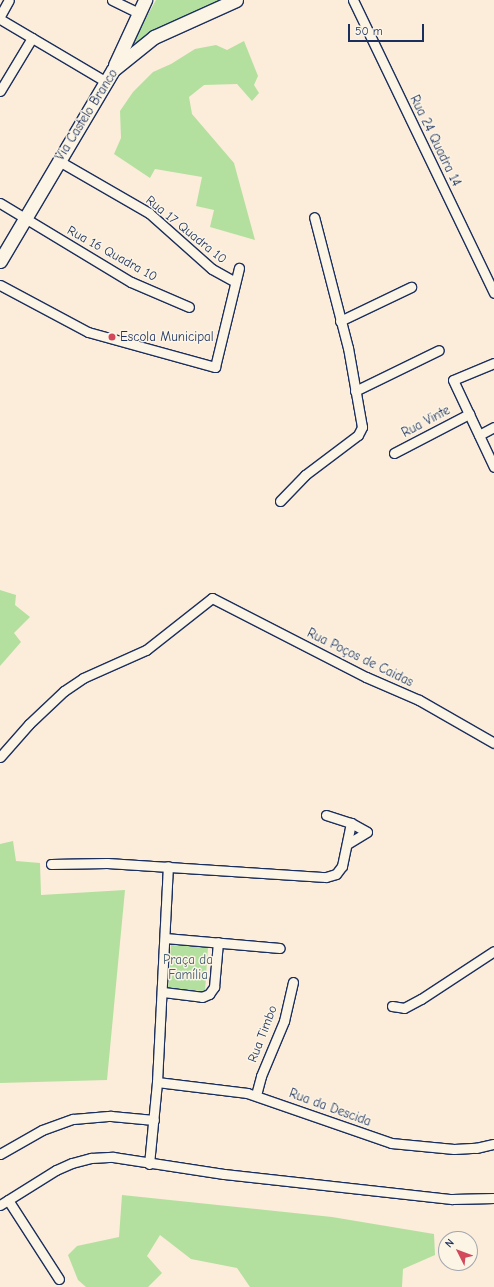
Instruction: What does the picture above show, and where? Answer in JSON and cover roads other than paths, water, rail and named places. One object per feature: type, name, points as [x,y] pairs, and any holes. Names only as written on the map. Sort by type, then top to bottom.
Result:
[{"type":"main road","points":[[109,76],[145,0]]},
{"type":"main road","name":"Via Castelo Branco","points":[[0,261],[109,76],[154,37],[236,0]]},
{"type":"street","points":[[0,16],[9,0]]},
{"type":"street","points":[[112,0],[139,13]]},
{"type":"street","name":"Rua 24 Quadra 14","points":[[354,0],[494,293]]},
{"type":"street","points":[[0,19],[32,38],[109,76]]},
{"type":"street","points":[[0,91],[32,38]]},
{"type":"street","name":"Rua 17 Quadra 10","points":[[59,161],[149,213],[212,269],[235,282]]},
{"type":"street","name":"Rua 16 Quadra 10","points":[[0,203],[132,282],[189,307]]},
{"type":"street","points":[[280,501],[305,475],[360,432],[362,421],[355,392],[348,348],[314,217]]},
{"type":"street","points":[[0,285],[88,332],[215,367],[239,268]]},
{"type":"street","points":[[340,320],[411,287]]},
{"type":"street","points":[[355,392],[439,350]]},
{"type":"street","points":[[494,363],[453,380],[494,467]]},
{"type":"street","name":"Rua Vinte","points":[[394,453],[469,414]]},
{"type":"street","points":[[479,435],[494,427]]},
{"type":"street","name":"Rua Poços de Caidas","points":[[0,757],[29,724],[64,691],[82,678],[146,650],[212,598],[366,677],[419,700],[494,743]]},
{"type":"street","points":[[326,815],[351,823],[368,832],[346,844]]},
{"type":"street","points":[[51,864],[107,862],[326,877],[339,871],[351,823]]},
{"type":"street","points":[[149,1164],[157,1082],[168,866]]},
{"type":"street","points":[[165,938],[280,948]]},
{"type":"street","points":[[162,992],[202,997],[209,994],[214,987],[218,942]]},
{"type":"street","points":[[392,1006],[404,1008],[421,999],[494,951]]},
{"type":"street","name":"Rua Timbo","points":[[256,1096],[261,1076],[284,1021],[293,982]]},
{"type":"street","name":"Rua da Descida","points":[[157,1082],[256,1096],[391,1143],[454,1149],[476,1148],[494,1144]]},
{"type":"street","points":[[0,1154],[42,1130],[73,1119],[111,1116],[154,1120]]},
{"type":"street","points":[[59,1279],[4,1202],[56,1170],[72,1163],[91,1158],[113,1158],[149,1164],[452,1199],[494,1198]]},
{"type":"place","name":"Escola Municipal","points":[[112,337]]},
{"type":"park label","name":"Praça da Família","points":[[188,968]]}]
